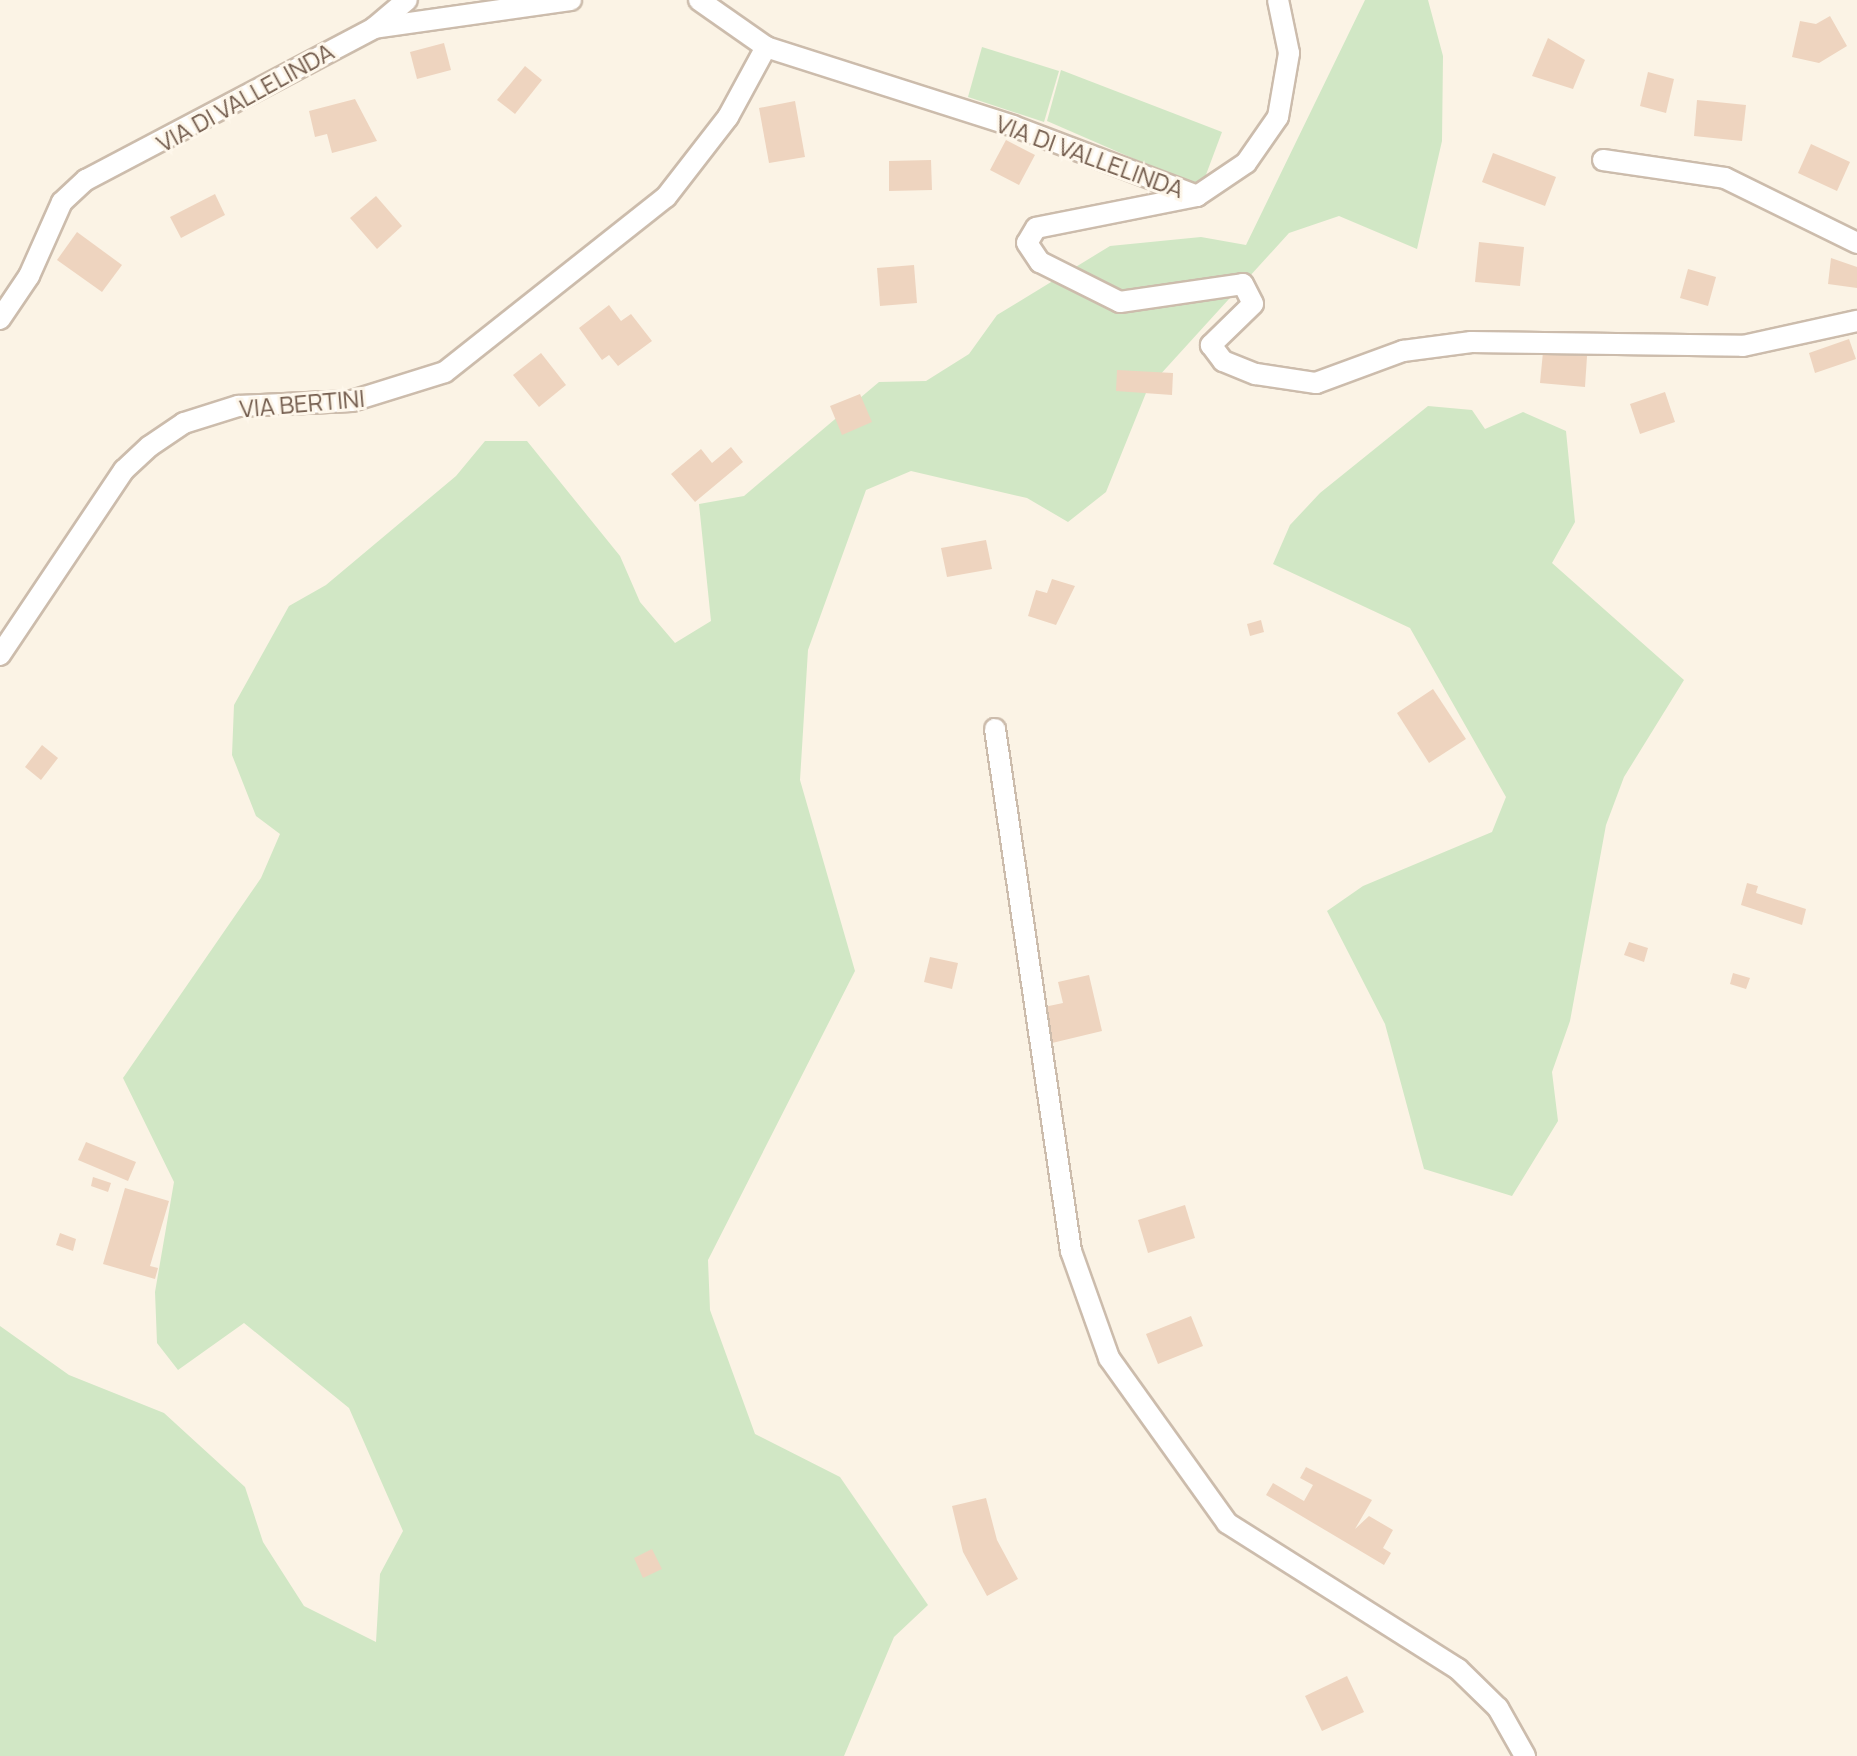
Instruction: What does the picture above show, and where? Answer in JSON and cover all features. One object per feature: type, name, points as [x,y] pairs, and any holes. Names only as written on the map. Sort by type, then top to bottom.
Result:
[{"type":"street","points":[[374,28],[407,0]]},
{"type":"street","name":"VIA DI VALLELINDA","points":[[0,319],[36,263],[62,202],[80,184],[374,28],[571,0]]},
{"type":"street","name":"VIA DI VALLELINDA","points":[[699,0],[766,47],[1013,126],[1197,196]]},
{"type":"street","points":[[1197,196],[1246,163],[1278,117],[1289,53],[1278,0]]},
{"type":"street","name":"VIA BERTINI","points":[[0,655],[124,470],[150,446],[184,423],[238,406],[352,401],[445,372],[666,197],[728,117],[766,47]]},
{"type":"street","points":[[1603,160],[1725,178],[1857,243]]},
{"type":"street","name":"VIA DI VALLELINDA","points":[[1197,196],[1036,228],[1027,243],[1040,262],[1120,302],[1243,284],[1253,304],[1215,337],[1214,353],[1256,374],[1301,384],[1442,344],[1743,346],[1857,321]]},
{"type":"street","points":[[995,729],[1071,1251],[1109,1358],[1227,1523],[1458,1669],[1498,1708],[1525,1756]]},
{"type":"green space","points":[[1365,0],[1428,0],[1443,56],[1442,141],[1417,249],[1339,216],[1289,233],[1148,388],[1106,492],[1068,522],[1027,498],[911,471],[866,490],[808,650],[800,780],[855,971],[708,1260],[710,1310],[755,1434],[840,1477],[928,1605],[894,1637],[844,1756],[0,1756],[0,1326],[69,1375],[164,1413],[245,1487],[263,1542],[304,1606],[376,1642],[380,1574],[403,1531],[349,1408],[244,1323],[178,1370],[157,1343],[155,1292],[174,1182],[123,1078],[261,878],[280,834],[256,816],[232,755],[234,705],[289,606],[326,585],[456,476],[485,441],[527,441],[620,556],[640,602],[675,643],[711,621],[699,504],[744,496],[879,382],[926,381],[969,354],[997,315],[1110,246],[1201,237],[1246,245]]},
{"type":"green space","points":[[982,47],[1059,71],[1044,122],[968,97]]},
{"type":"green space","points":[[1061,70],[1222,132],[1201,188],[1047,121]]},
{"type":"green space","points":[[1428,406],[1472,410],[1485,429],[1523,412],[1566,431],[1575,522],[1552,563],[1684,680],[1624,777],[1606,825],[1570,1021],[1552,1072],[1558,1121],[1512,1196],[1424,1169],[1385,1024],[1327,911],[1363,886],[1492,832],[1506,797],[1410,628],[1273,564],[1290,525],[1320,493]]},
{"type":"building","points":[[1830,16],[1847,46],[1819,63],[1792,57],[1800,21],[1816,24]]},
{"type":"building","points":[[1548,38],[1585,60],[1573,89],[1532,76]]},
{"type":"building","points":[[444,43],[451,70],[417,79],[410,52]]},
{"type":"building","points":[[525,66],[542,80],[515,114],[497,100]]},
{"type":"building","points":[[1648,72],[1674,79],[1666,113],[1640,106]]},
{"type":"building","points":[[355,99],[377,141],[332,153],[327,134],[315,137],[309,111]]},
{"type":"building","points":[[1697,100],[1746,105],[1742,141],[1694,136]]},
{"type":"building","points":[[795,101],[805,157],[769,163],[759,108]]},
{"type":"building","points":[[1006,140],[1035,155],[1019,185],[990,170]]},
{"type":"building","points":[[1811,144],[1850,162],[1837,191],[1798,173]]},
{"type":"building","points":[[1493,153],[1556,177],[1545,206],[1482,182]]},
{"type":"building","points":[[931,160],[932,190],[889,191],[889,161]]},
{"type":"building","points":[[215,194],[225,215],[181,238],[170,217]]},
{"type":"building","points":[[376,196],[402,226],[377,249],[350,218]]},
{"type":"building","points":[[77,232],[122,265],[102,292],[57,260]]},
{"type":"building","points":[[1479,242],[1524,247],[1520,286],[1475,282]]},
{"type":"building","points":[[1831,258],[1857,267],[1857,288],[1828,284]]},
{"type":"building","points":[[914,265],[917,303],[880,306],[877,268]]},
{"type":"building","points":[[1688,269],[1716,277],[1708,306],[1680,298]]},
{"type":"building","points":[[609,305],[621,321],[631,314],[652,341],[618,366],[609,355],[602,360],[579,328]]},
{"type":"building","points":[[1849,339],[1856,359],[1815,373],[1809,353]]},
{"type":"building","points":[[1543,352],[1587,356],[1585,387],[1540,383]]},
{"type":"building","points":[[541,353],[566,385],[539,407],[513,375]]},
{"type":"building","points":[[1117,370],[1173,373],[1172,395],[1116,391]]},
{"type":"building","points":[[1665,392],[1675,422],[1640,434],[1630,404]]},
{"type":"building","points":[[860,394],[872,422],[842,435],[830,406]]},
{"type":"building","points":[[731,447],[743,462],[695,502],[671,474],[701,449],[712,463]]},
{"type":"building","points":[[986,540],[992,569],[947,577],[941,548]]},
{"type":"building","points":[[1052,579],[1075,586],[1056,625],[1028,616],[1036,590],[1047,593]]},
{"type":"building","points":[[1261,620],[1264,632],[1250,636],[1247,624]]},
{"type":"building","points":[[1433,689],[1466,739],[1429,763],[1397,713]]},
{"type":"building","points":[[42,745],[58,758],[41,780],[25,767]]},
{"type":"building","points":[[1747,883],[1758,886],[1756,893],[1806,909],[1802,925],[1741,905]]},
{"type":"building","points":[[1629,942],[1648,948],[1644,962],[1624,955]]},
{"type":"building","points":[[930,957],[958,963],[952,989],[924,982]]},
{"type":"building","points":[[1733,973],[1750,978],[1746,989],[1730,984]]},
{"type":"building","points":[[1089,975],[1102,1031],[1052,1043],[1044,1007],[1063,1003],[1058,982]]},
{"type":"building","points":[[86,1142],[136,1162],[128,1181],[78,1160]]},
{"type":"building","points":[[93,1177],[111,1183],[108,1192],[91,1186]]},
{"type":"building","points":[[125,1188],[169,1201],[150,1266],[158,1268],[155,1279],[103,1264]]},
{"type":"building","points":[[1185,1205],[1195,1238],[1148,1253],[1138,1220]]},
{"type":"building","points":[[60,1233],[76,1239],[73,1251],[56,1245]]},
{"type":"building","points":[[1191,1316],[1203,1346],[1158,1364],[1146,1334]]},
{"type":"building","points":[[1306,1467],[1372,1500],[1355,1529],[1369,1516],[1393,1530],[1383,1548],[1391,1553],[1384,1565],[1266,1495],[1273,1483],[1304,1501],[1313,1485],[1300,1478]]},
{"type":"building","points":[[986,1498],[997,1540],[1018,1579],[987,1596],[963,1552],[952,1506]]},
{"type":"building","points":[[652,1549],[662,1569],[643,1578],[634,1558]]},
{"type":"building","points":[[1347,1676],[1364,1712],[1322,1731],[1305,1696]]}]
